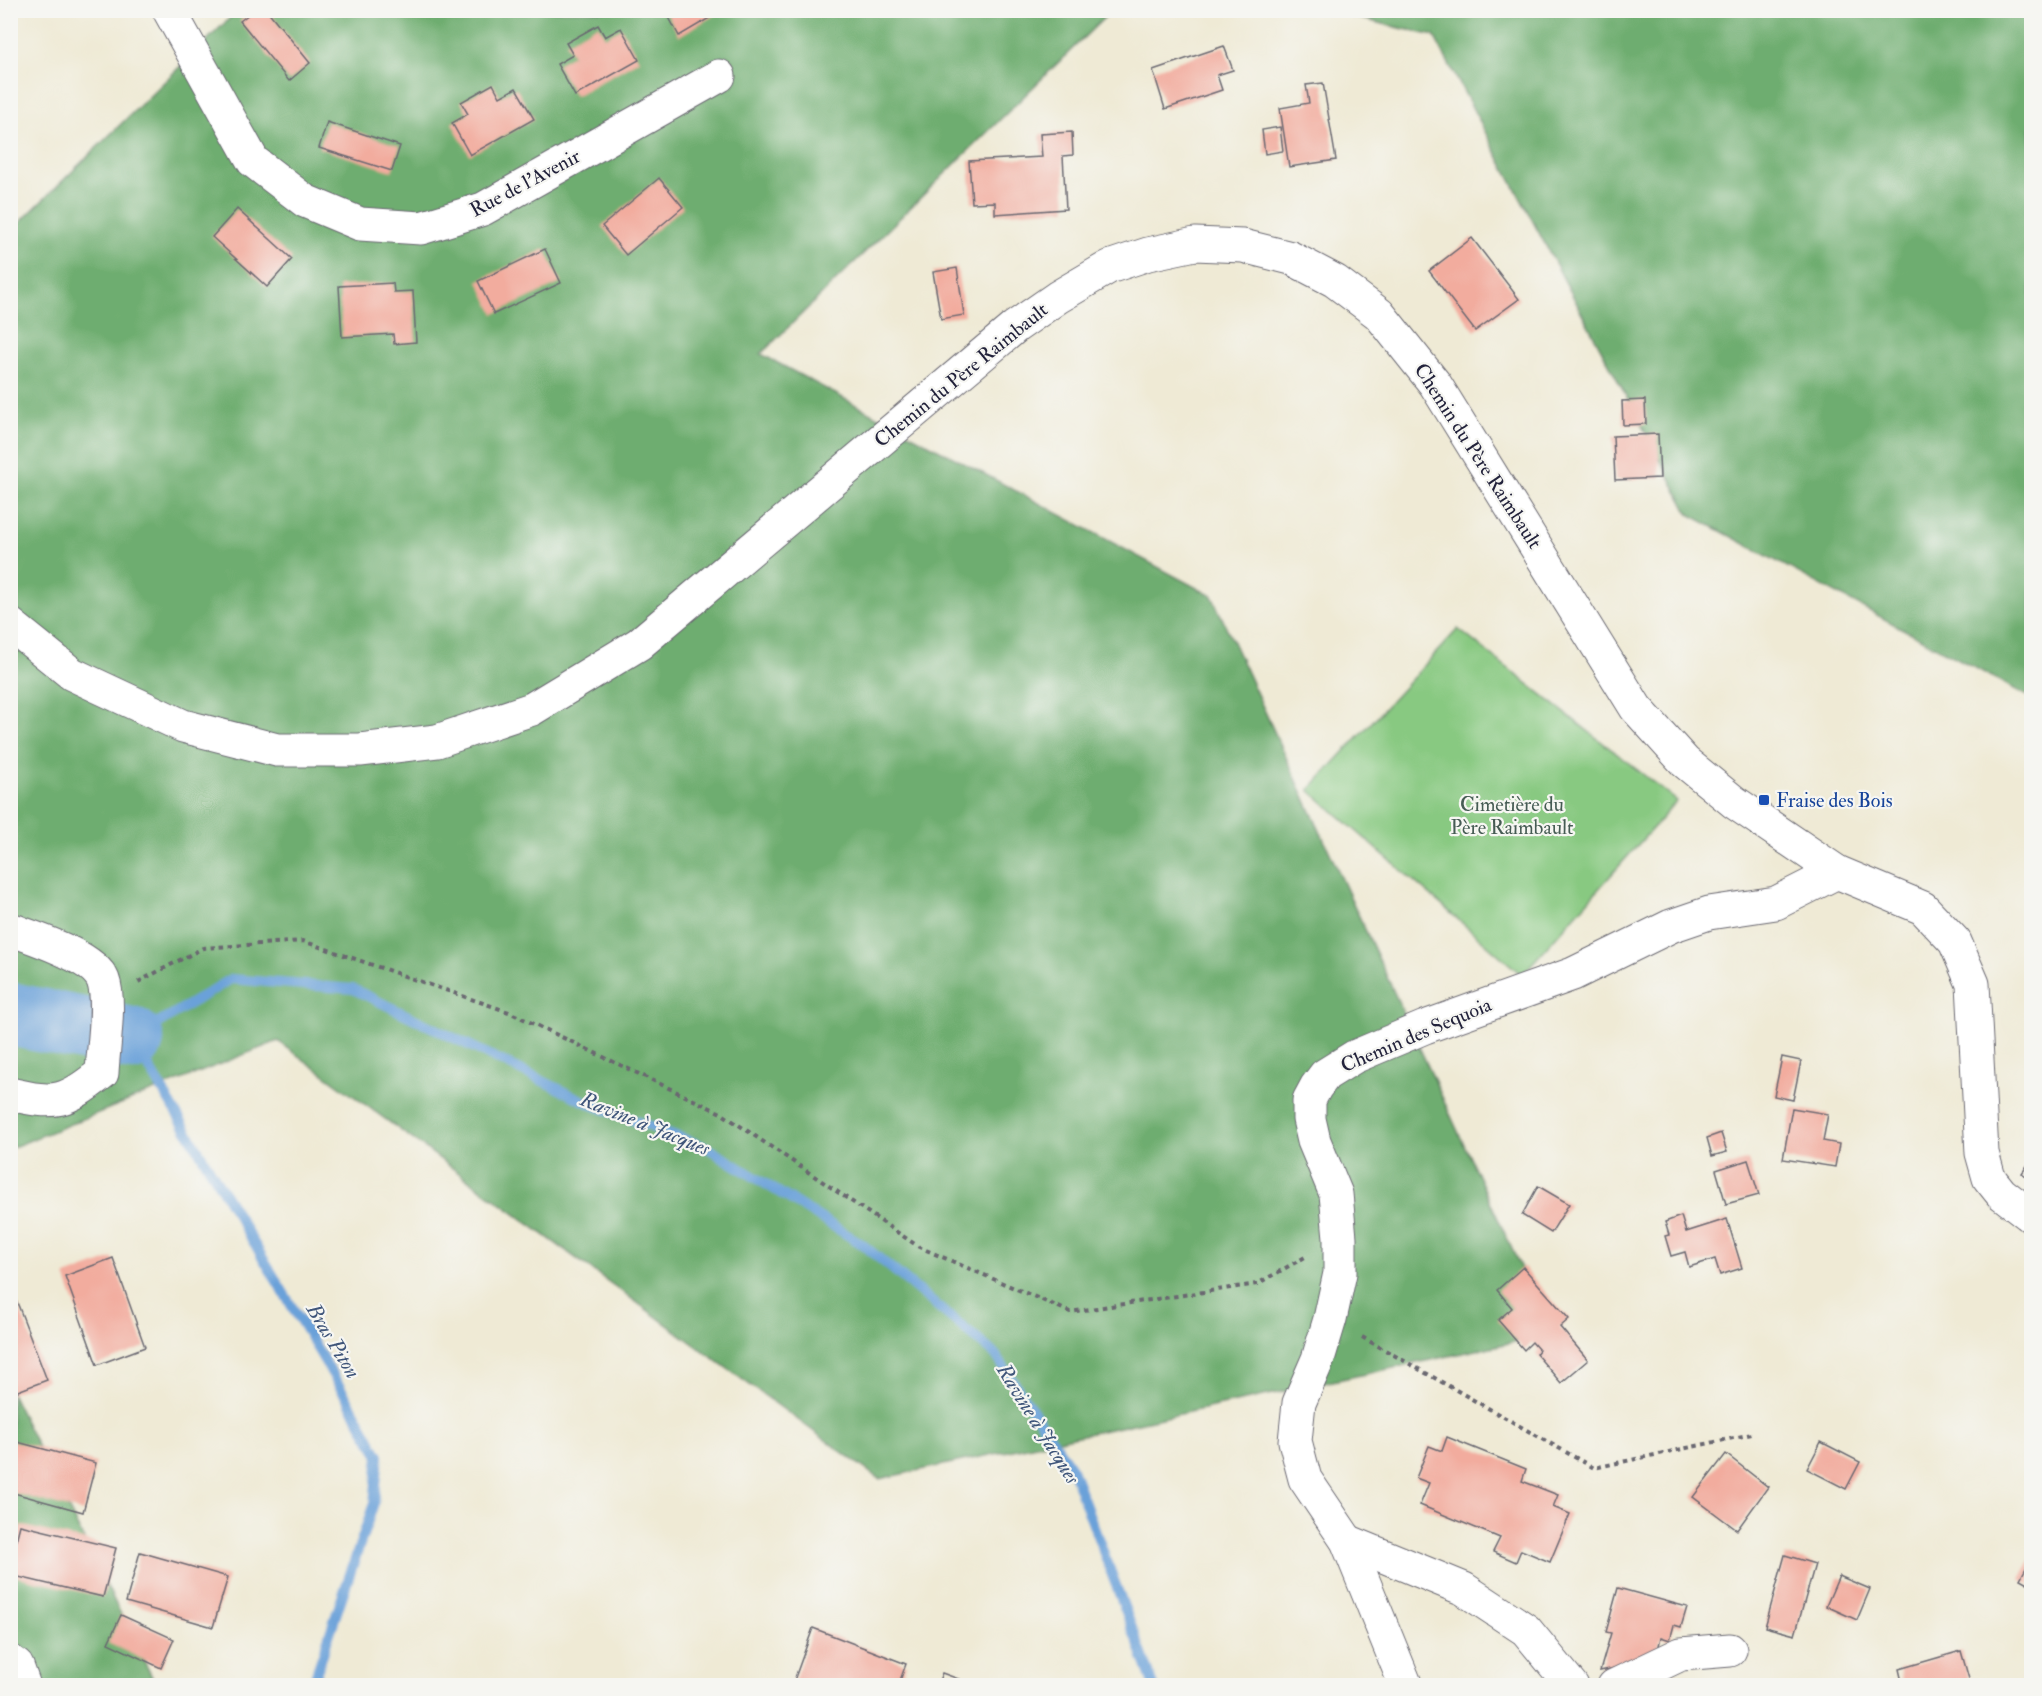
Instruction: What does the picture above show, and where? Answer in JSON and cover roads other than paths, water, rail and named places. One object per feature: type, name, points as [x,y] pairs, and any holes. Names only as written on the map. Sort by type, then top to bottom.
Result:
[{"type":"street","name":"Rue de l'Avenir","points":[[169,10],[253,161],[305,201],[360,224],[421,228],[483,209],[719,76]]},
{"type":"street","name":"Chemin du Père Raimbault","points":[[10,624],[72,674],[183,726],[277,750],[360,750],[436,741],[532,709],[639,644],[1006,335],[1058,297],[1109,267],[1148,254],[1195,244],[1243,246],[1291,258],[1335,281],[1379,314],[1435,384],[1636,708],[1693,769],[1734,802],[1837,872],[1923,908],[1955,942],[1973,984],[1982,1153],[1989,1178],[2001,1193],[2031,1217]]},
{"type":"street","name":"Chemin des Sequoia","points":[[1406,1686],[1347,1541],[1305,1479],[1294,1441],[1299,1403],[1318,1359],[1340,1273],[1336,1194],[1314,1141],[1309,1119],[1309,1100],[1325,1076],[1337,1066],[1365,1052],[1425,1027],[1573,974],[1671,926],[1709,913],[1776,903],[1837,872]]},
{"type":"street","points":[[10,929],[85,961],[102,979],[106,999],[102,1073],[78,1092],[61,1099],[38,1101],[10,1094]]},
{"type":"street","points":[[1347,1541],[1464,1588],[1526,1630],[1572,1686]]},
{"type":"street","points":[[1614,1686],[1681,1654],[1730,1650]]},
{"type":"street","points":[[10,1662],[17,1666],[24,1686]]},
{"type":"waterway","name":"Ravine à Jacques","points":[[312,1686],[374,1503],[379,1456],[132,1039],[231,979],[353,989],[590,1104],[708,1148],[862,1244],[995,1354],[1072,1469],[1154,1686]]},
{"type":"waterway","name":"Ravine à Jacques","points":[[10,1014],[132,1039]]},
{"type":"place","name":"Fraise des Bois","points":[[1764,800]]},
{"type":"park label","name":"Cimetière du Père Raimbault","points":[[1512,816]]},
{"type":"water label","name":"Bras Piton","points":[[333,1341]]}]
